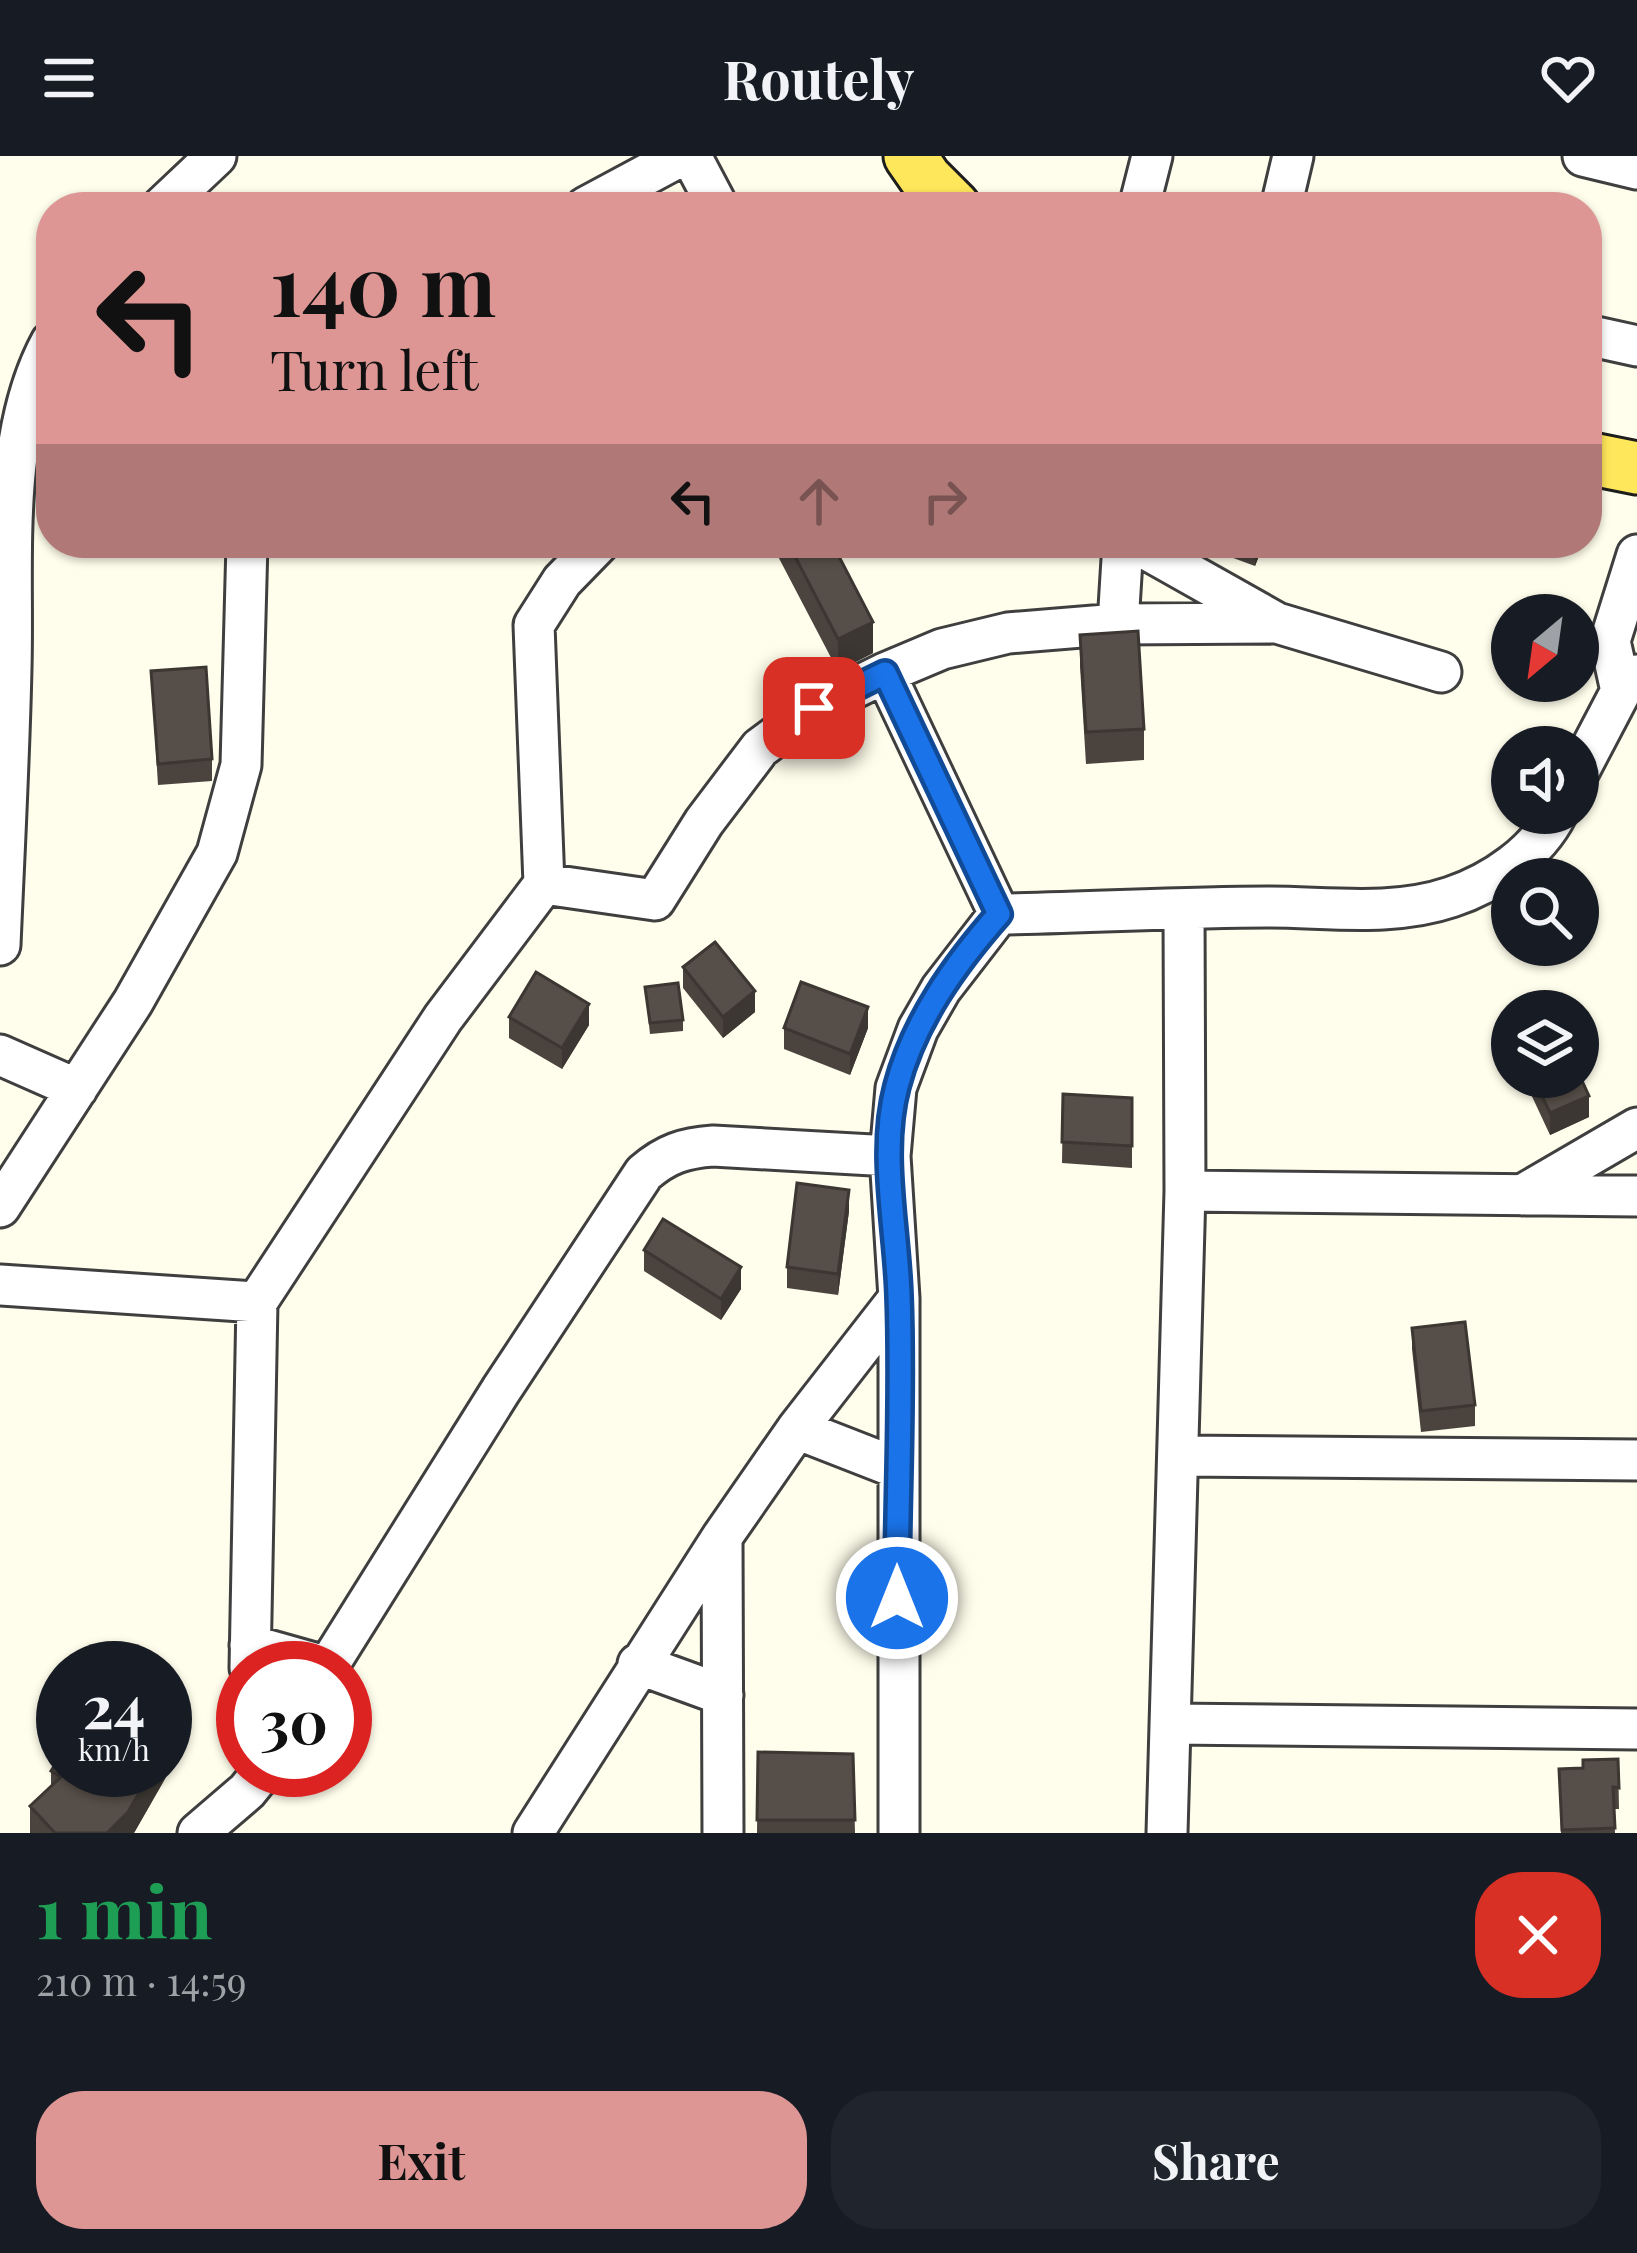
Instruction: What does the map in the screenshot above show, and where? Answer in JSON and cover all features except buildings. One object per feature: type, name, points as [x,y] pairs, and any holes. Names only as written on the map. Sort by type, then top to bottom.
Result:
[{"type":"main road","points":[[910,156],[939,192]]},
{"type":"main road","points":[[1602,461],[1637,468]]},
{"type":"street","points":[[178,192],[216,156]]},
{"type":"street","points":[[614,192],[681,156]]},
{"type":"street","points":[[691,156],[710,192]]},
{"type":"street","points":[[1142,192],[1152,156]]},
{"type":"street","points":[[1285,192],[1293,156]]},
{"type":"street","points":[[1582,156],[1637,169]]},
{"type":"street","points":[[1602,338],[1637,346]]},
{"type":"street","points":[[0,945],[11,668],[6,480],[36,366]]},
{"type":"street","points":[[1599,736],[1629,683],[1610,641],[1637,555]]},
{"type":"street","points":[[0,1207],[133,1002],[217,853],[241,765],[247,558]]},
{"type":"street","points":[[250,1641],[256,1302],[443,1018],[544,884],[534,625],[562,581],[584,558]]},
{"type":"street","points":[[1118,625],[1122,558]]},
{"type":"street","points":[[1162,558],[1277,623],[1441,672]]},
{"type":"street","points":[[544,884],[655,900],[704,822],[760,748],[814,708],[942,649],[1008,633],[1118,625],[1277,623]]},
{"type":"street","points":[[885,673],[999,914]]},
{"type":"street","points":[[896,1827],[899,1298],[890,1156],[896,1088],[918,1029],[960,961],[999,914],[1422,905],[1492,878],[1530,851],[1542,834]]},
{"type":"street","points":[[1166,1833],[1180,1456],[1184,909]]},
{"type":"street","points":[[0,1055],[76,1089]]},
{"type":"street","points":[[1522,1195],[1637,1128]]},
{"type":"street","points":[[344,1641],[501,1390],[644,1173],[663,1156],[713,1146],[890,1156]]},
{"type":"street","points":[[1185,1191],[1637,1196]]},
{"type":"street","points":[[0,1285],[256,1302]]},
{"type":"street","points":[[533,1833],[722,1537],[797,1429],[899,1298]]},
{"type":"street","points":[[797,1429],[897,1468]]},
{"type":"street","points":[[1180,1456],[1637,1460]]},
{"type":"street","points":[[722,1537],[723,1833]]},
{"type":"street","points":[[638,1664],[722,1695]]},
{"type":"street","points":[[1170,1724],[1637,1729]]},
{"type":"street","points":[[198,1833],[233,1797]]},
{"type":"route","points":[[814,708],[885,673],[999,914],[941,989],[918,1029],[896,1088],[890,1156],[899,1298],[897,1598]]}]
